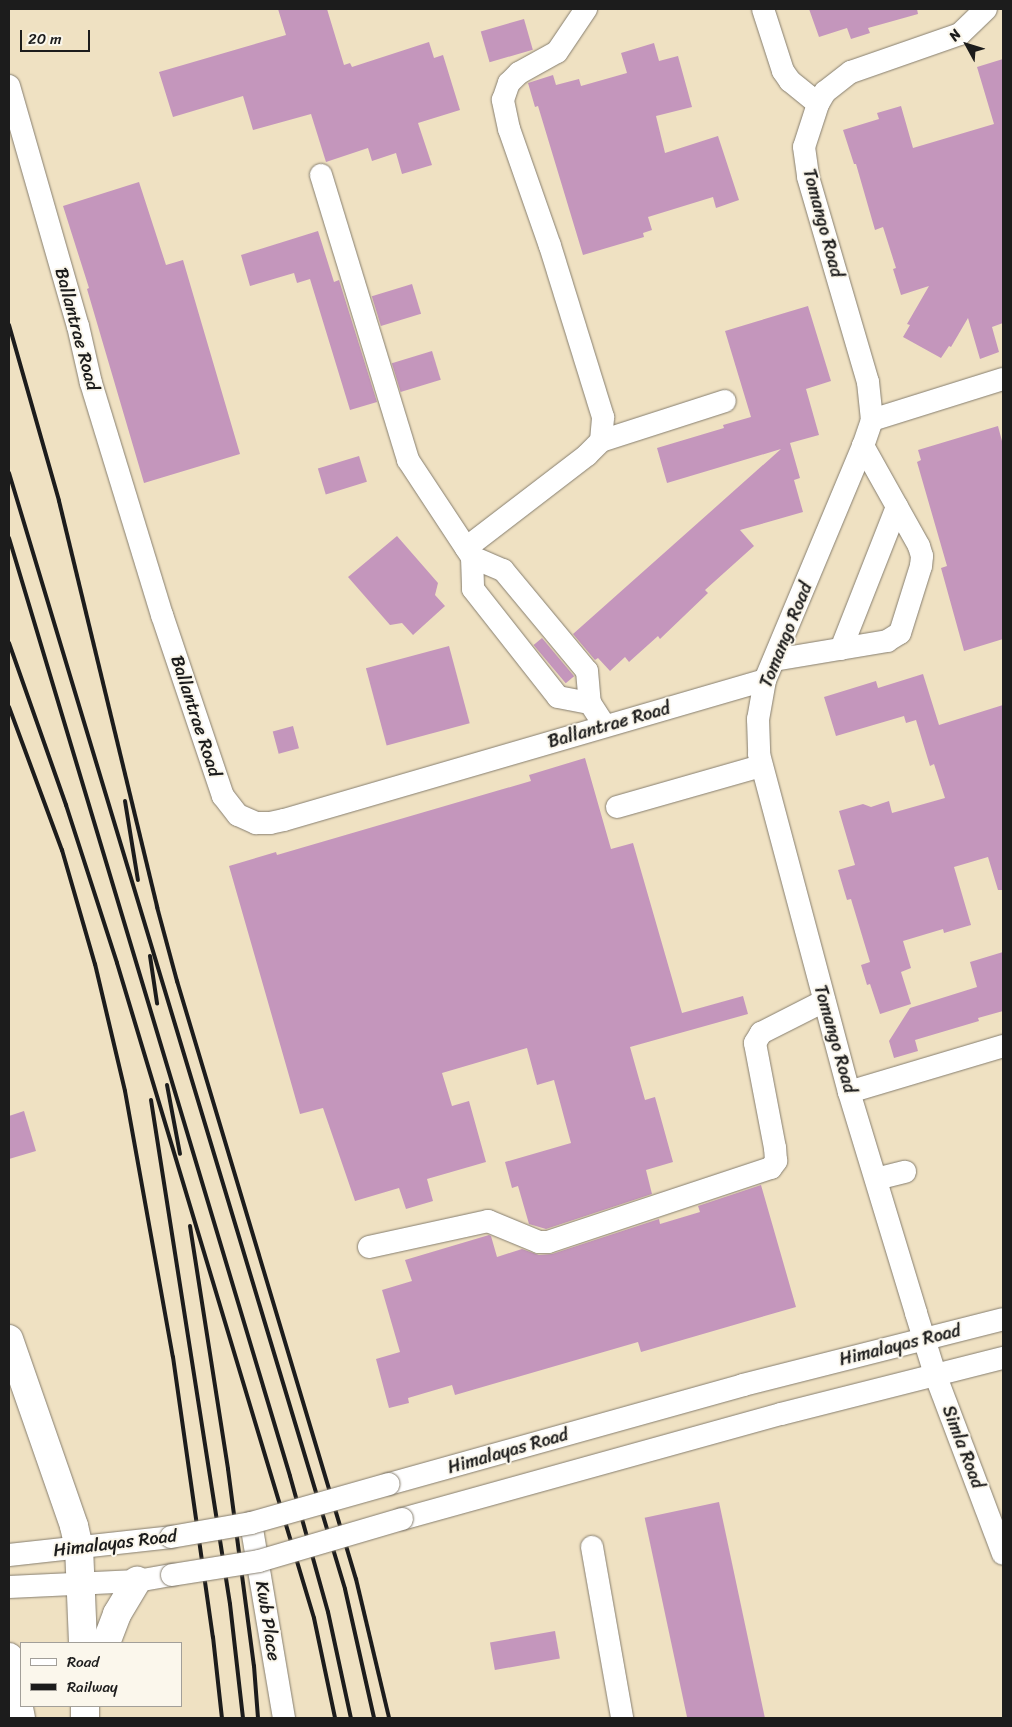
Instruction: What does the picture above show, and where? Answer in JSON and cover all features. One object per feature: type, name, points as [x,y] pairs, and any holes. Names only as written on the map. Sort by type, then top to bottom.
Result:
[{"type":"main road","points":[[9,1338],[74,1526],[78,1547],[69,1585],[83,1642]]},
{"type":"main road","points":[[106,1642],[117,1614],[136,1581]]},
{"type":"main road","points":[[9,1657],[21,1718]]},
{"type":"street","points":[[586,9],[557,52],[519,74],[509,83],[504,100],[509,129],[550,246],[603,417],[602,441]]},
{"type":"street","points":[[763,9],[783,71],[790,81],[818,104],[825,92],[851,72],[960,34],[986,9]]},
{"type":"street","name":"Ballantrae Road","points":[[9,86],[78,326],[97,402],[165,624],[223,796],[238,815],[249,820],[270,823],[605,726],[770,670],[841,649],[887,641],[900,633],[921,566],[922,556],[919,546],[863,446]]},
{"type":"street","name":"Tomango Road","points":[[818,104],[804,147],[808,177],[868,382],[872,420],[770,670],[758,735],[761,766],[849,1092],[924,1339]]},
{"type":"street","points":[[322,174],[408,460],[469,552],[473,589],[558,697],[590,703]]},
{"type":"street","points":[[872,420],[1003,379]]},
{"type":"street","points":[[469,552],[602,441],[726,401]]},
{"type":"street","points":[[841,649],[897,507]]},
{"type":"street","points":[[469,552],[503,570],[587,671],[590,703],[605,726]]},
{"type":"street","points":[[616,807],[761,766]]},
{"type":"street","points":[[369,1246],[488,1221],[539,1242],[548,1242],[771,1168],[776,1160],[776,1148],[755,1043],[761,1033],[824,1000]]},
{"type":"street","points":[[849,1092],[1003,1046]]},
{"type":"street","points":[[876,1179],[905,1172]]},
{"type":"street","name":"Himalayas Road","points":[[9,1555],[171,1537],[250,1523],[743,1385],[1003,1319]]},
{"type":"street","name":"Simla Road","points":[[924,1339],[935,1374],[1003,1554]]},
{"type":"street","name":"Himalayas Road","points":[[9,1587],[136,1581],[259,1561],[790,1412],[1003,1358]]},
{"type":"street","name":"Kwb Place","points":[[250,1523],[259,1561],[284,1718]]},
{"type":"street","points":[[592,1548],[622,1718]]},
{"type":"building","points":[[278,9],[327,9],[344,65],[350,63],[352,67],[429,42],[434,58],[443,55],[460,110],[418,123],[432,165],[402,174],[396,153],[372,161],[368,148],[326,162],[311,114],[253,130],[243,96],[173,117],[159,72],[286,35]]},
{"type":"building","points":[[809,9],[917,9],[918,14],[868,28],[870,33],[851,39],[847,28],[819,37]]},
{"type":"building","points":[[524,19],[533,50],[490,62],[481,31]]},
{"type":"building","points":[[654,43],[659,61],[678,56],[692,107],[656,116],[665,153],[718,136],[739,200],[716,208],[713,197],[648,217],[652,230],[643,233],[644,237],[583,255],[538,106],[535,107],[528,83],[553,75],[556,85],[579,79],[581,86],[627,73],[621,53]]},
{"type":"building","points":[[1003,59],[1003,323],[992,327],[999,352],[980,359],[968,318],[951,347],[949,346],[941,358],[903,337],[910,325],[907,324],[929,286],[901,295],[893,269],[896,268],[883,227],[875,230],[856,164],[854,164],[843,130],[879,119],[877,113],[901,106],[913,148],[994,124],[977,67]]},
{"type":"building","points":[[139,182],[166,265],[183,260],[240,454],[144,483],[87,289],[89,288],[63,206]]},
{"type":"building","points":[[318,231],[334,282],[339,280],[377,402],[350,410],[310,279],[297,283],[294,273],[250,286],[241,255]]},
{"type":"building","points":[[412,284],[421,314],[381,326],[372,296]]},
{"type":"building","points":[[808,306],[831,381],[806,389],[819,435],[790,443],[800,478],[794,480],[803,512],[740,530],[754,546],[705,590],[708,593],[660,639],[658,636],[629,662],[625,657],[610,671],[598,658],[595,660],[573,634],[781,449],[667,483],[657,448],[724,428],[723,425],[751,417],[725,331]]},
{"type":"building","points":[[432,351],[441,380],[401,392],[392,363]]},
{"type":"building","points":[[998,426],[1003,445],[1003,639],[964,651],[941,568],[947,566],[917,462],[921,460],[918,450]]},
{"type":"building","points":[[359,456],[367,482],[326,494],[318,469]]},
{"type":"building","points":[[397,536],[438,583],[435,595],[445,606],[413,635],[402,623],[390,625],[348,577]]},
{"type":"building","points":[[542,638],[574,676],[566,683],[534,645]]},
{"type":"building","points":[[449,646],[470,723],[387,746],[366,668]]},
{"type":"building","points":[[923,674],[939,725],[1003,705],[1003,890],[998,890],[988,857],[954,867],[971,925],[944,933],[943,929],[903,941],[911,968],[901,972],[911,1004],[880,1014],[870,984],[867,985],[861,965],[870,962],[851,899],[847,900],[838,870],[855,865],[839,811],[863,804],[871,807],[889,801],[892,813],[945,798],[934,764],[930,766],[916,720],[906,723],[904,716],[836,736],[824,697],[876,681],[878,688]]},
{"type":"building","points":[[293,726],[299,748],[279,754],[273,731]]},
{"type":"building","points":[[585,758],[611,849],[633,843],[682,1013],[743,996],[748,1014],[630,1047],[645,1100],[655,1097],[673,1162],[646,1170],[652,1194],[546,1229],[529,1224],[518,1186],[512,1188],[505,1162],[571,1143],[554,1080],[537,1085],[527,1048],[442,1073],[452,1106],[469,1101],[486,1162],[427,1179],[433,1201],[406,1209],[399,1188],[355,1201],[323,1108],[300,1114],[229,866],[276,852],[277,855],[531,781],[529,775]]},
{"type":"building","points":[[1003,952],[1003,1011],[978,1018],[979,1021],[915,1040],[918,1051],[894,1058],[889,1041],[910,1008],[977,987],[970,962]]},
{"type":"building","points":[[24,1111],[36,1151],[9,1159],[9,1116]]},
{"type":"building","points":[[761,1185],[796,1307],[641,1352],[638,1342],[455,1395],[452,1385],[408,1398],[409,1403],[389,1408],[376,1359],[400,1352],[382,1290],[412,1281],[405,1260],[489,1235],[491,1236],[497,1257],[522,1249],[539,1255],[552,1254],[659,1219],[660,1224],[700,1212],[698,1206]]},
{"type":"building","points":[[719,1502],[765,1717],[687,1718],[645,1518]]},
{"type":"building","points":[[555,1631],[560,1659],[495,1670],[490,1642]]},
{"type":"railway","points":[[9,325],[59,501],[157,907],[177,981],[356,1579],[389,1718]]},
{"type":"railway","points":[[9,473],[345,1589],[374,1718]]},
{"type":"railway","points":[[9,538],[290,1476],[328,1612],[351,1718]]},
{"type":"railway","points":[[9,643],[66,805],[117,963],[314,1618],[335,1718]]},
{"type":"railway","points":[[9,707],[62,850],[95,964],[125,1091],[173,1357],[213,1637],[222,1718]]},
{"type":"railway","points":[[125,801],[138,880]]},
{"type":"railway","points":[[150,956],[157,1003]]},
{"type":"railway","points":[[167,1085],[180,1154]]},
{"type":"railway","points":[[151,1100],[230,1604],[243,1718]]},
{"type":"railway","points":[[190,1226],[228,1469],[254,1666],[258,1718]]}]
